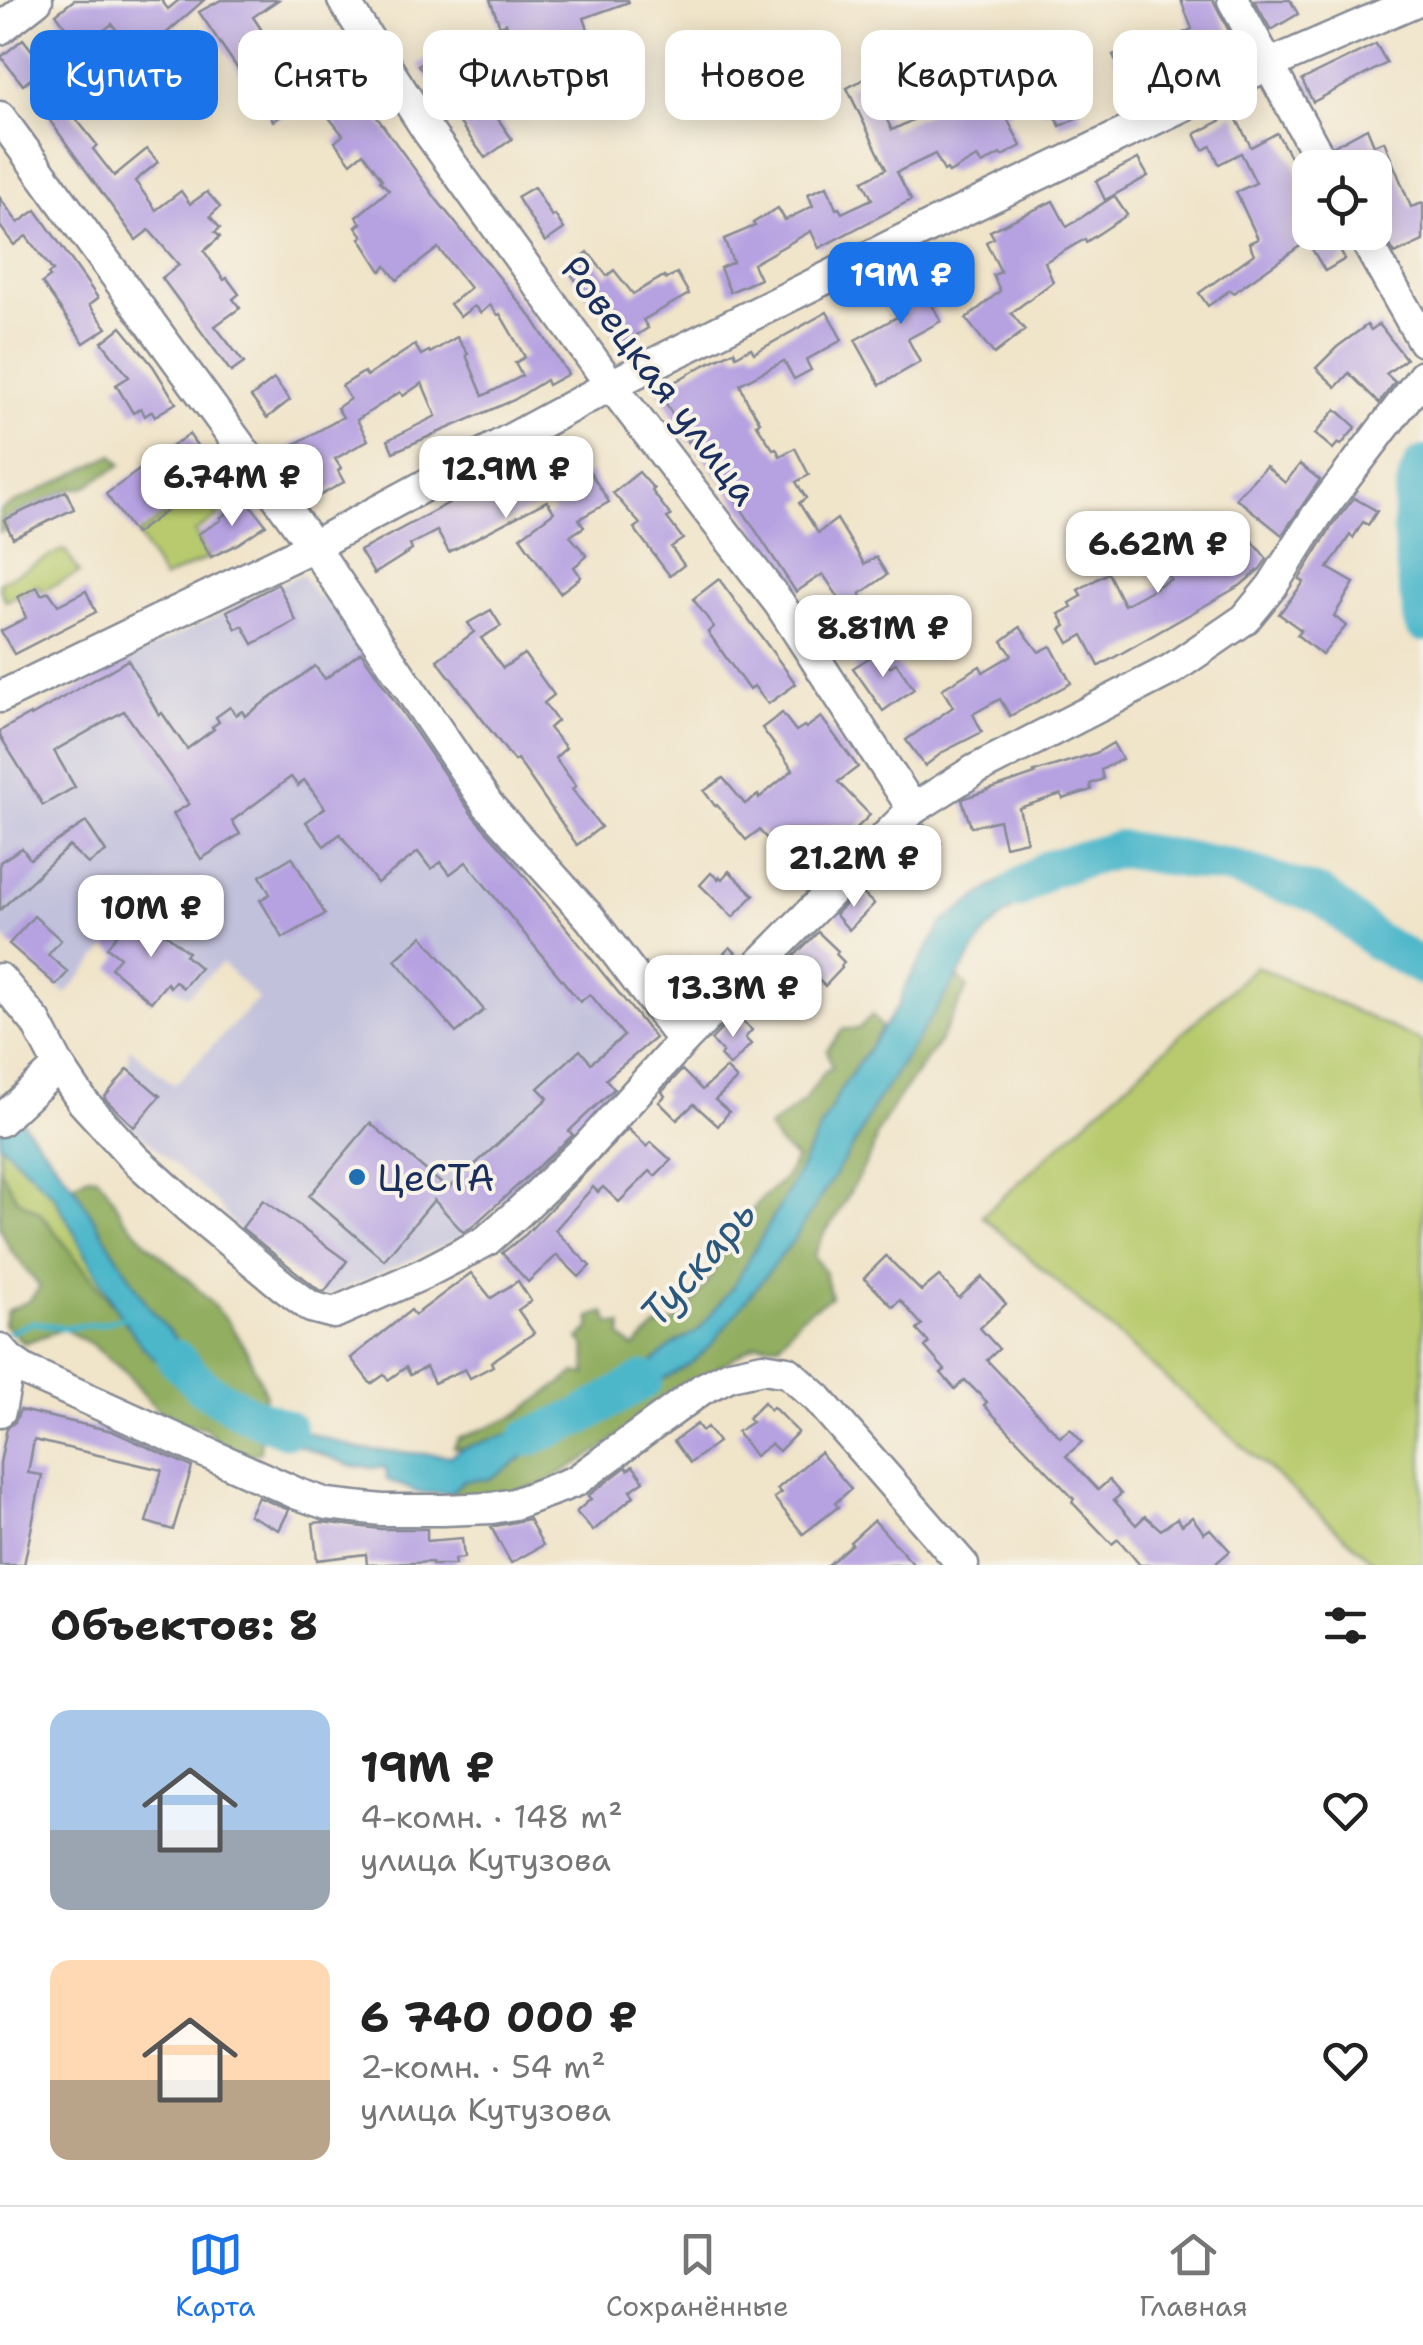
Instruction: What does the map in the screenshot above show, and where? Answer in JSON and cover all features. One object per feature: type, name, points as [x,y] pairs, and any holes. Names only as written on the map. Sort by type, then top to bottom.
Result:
[{"type":"street","points":[[0,29],[38,0]]},
{"type":"street","name":"Ровецкая улица","points":[[343,0],[429,133],[611,385],[778,603],[913,809]]},
{"type":"street","points":[[1233,0],[1315,150]]},
{"type":"street","points":[[0,696],[313,546],[611,385],[935,224],[1268,65],[1418,0]]},
{"type":"street","points":[[0,117],[313,546],[488,805],[590,918],[683,1041]]},
{"type":"street","points":[[1371,250],[1423,342]]},
{"type":"street","points":[[0,979],[36,1022],[83,1102],[135,1159],[311,1307],[334,1313],[424,1274],[486,1240],[588,1146],[683,1041],[913,809],[975,770],[1172,669],[1246,619],[1317,515],[1423,376]]},
{"type":"street","points":[[0,1121],[59,1066]]},
{"type":"street","points":[[0,1411],[5,1355]]},
{"type":"street","points":[[5,1355],[26,1371],[298,1494],[327,1504],[397,1510],[492,1508],[540,1496],[576,1481],[702,1388],[763,1368],[788,1372],[818,1399],[962,1565]]},
{"type":"shaded area","points":[[302,574],[316,596],[330,601],[361,652],[500,836],[496,840],[655,1038],[609,1076],[615,1089],[574,1126],[573,1135],[461,1237],[325,1297],[240,1232],[213,1199],[102,1100],[128,1070],[129,1047],[174,1085],[258,999],[222,963],[187,996],[167,984],[151,1002],[111,968],[119,957],[107,947],[66,994],[0,934],[0,731],[128,660]]},
{"type":"green space","points":[[113,455],[121,465],[83,488],[66,491],[5,520],[8,528],[0,532],[0,510]]},
{"type":"green space","points":[[200,490],[219,516],[195,532],[208,558],[163,579],[138,535]]},
{"type":"green space","points":[[62,550],[79,573],[42,591],[38,585],[6,601],[0,582]]},
{"type":"green space","points":[[1256,966],[1423,1042],[1423,1565],[1377,1565],[982,1216]]},
{"type":"green space","points":[[957,976],[968,987],[939,1042],[894,1104],[814,1256],[825,1273],[831,1297],[801,1316],[779,1344],[756,1344],[653,1408],[602,1449],[541,1485],[469,1503],[450,1493],[463,1481],[489,1479],[536,1446],[597,1427],[639,1394],[693,1362],[858,1138],[870,1112]]},
{"type":"green space","points":[[872,1015],[882,1028],[841,1089],[734,1285],[698,1331],[675,1343],[606,1402],[572,1421],[541,1424],[461,1449],[454,1447],[458,1439],[517,1415],[575,1373],[586,1375],[585,1346],[579,1339],[590,1329],[590,1317],[605,1312],[609,1323],[622,1325],[621,1337],[634,1348],[656,1327],[677,1321],[689,1309],[732,1238],[760,1200],[785,1178],[796,1159],[768,1128],[804,1101],[825,1071],[832,1068],[827,1050],[843,1029],[858,1029]]},
{"type":"green space","points":[[0,1143],[54,1196],[117,1310],[40,1213],[17,1199],[0,1169]]},
{"type":"green space","points":[[0,1169],[17,1199],[40,1213],[141,1345],[204,1407],[251,1429],[261,1438],[260,1452],[245,1457],[224,1448],[204,1427],[173,1424],[126,1373],[91,1344],[63,1329],[24,1343],[4,1324],[7,1311],[29,1301],[40,1287],[10,1249],[0,1228]]},
{"type":"green space","points":[[88,1176],[98,1177],[123,1217],[227,1320],[247,1351],[266,1395],[257,1416],[204,1388],[193,1360],[148,1306],[73,1185]]},
{"type":"water","points":[[1098,838],[1139,843],[1168,857],[1185,845],[1215,852],[1208,872],[1105,853],[1062,865],[987,931],[870,1112],[795,1238],[711,1345],[693,1362],[639,1394],[597,1427],[536,1446],[489,1479],[463,1481],[450,1493],[419,1493],[387,1480],[386,1468],[352,1466],[288,1441],[261,1438],[251,1429],[204,1407],[141,1345],[117,1310],[54,1196],[0,1143],[0,1094],[73,1185],[148,1306],[193,1360],[204,1388],[246,1413],[360,1449],[451,1456],[461,1449],[541,1424],[580,1417],[606,1402],[675,1343],[698,1331],[734,1285],[841,1089],[899,1005],[905,987],[943,922],[1035,856]]},
{"type":"building","points":[[74,0],[161,0],[168,9],[179,0],[204,0],[170,30],[116,30],[112,24],[104,30],[68,30],[56,14]]},
{"type":"building","points":[[221,0],[278,0],[253,17],[261,29],[238,30],[238,69],[218,40],[218,30],[211,30],[199,12]]},
{"type":"building","points":[[490,0],[629,2],[584,18],[588,30],[509,30],[506,23],[500,26]]},
{"type":"building","points":[[1181,0],[1213,0],[1228,30],[1190,30]]},
{"type":"building","points":[[1254,0],[1290,0],[1298,14],[1271,30]]},
{"type":"building","points":[[23,39],[30,48],[30,80],[23,85],[1,57]]},
{"type":"building","points":[[1376,44],[1387,63],[1313,102],[1302,80]]},
{"type":"building","points":[[861,81],[861,117],[847,88]]},
{"type":"building","points":[[49,120],[77,120],[114,176],[147,149],[158,162],[135,181],[156,210],[181,191],[190,204],[207,192],[220,207],[210,216],[220,228],[215,232],[220,237],[204,251],[239,294],[233,299],[240,308],[215,326],[244,363],[231,372],[162,278],[179,265],[149,230],[136,240]]},
{"type":"building","points":[[331,120],[379,120],[532,318],[568,374],[548,385],[546,380],[514,400],[393,452],[388,440],[436,416],[422,383],[403,396],[400,392],[357,420],[368,440],[335,459],[344,482],[319,496],[288,448],[343,417],[337,408],[350,399],[342,386],[364,372],[367,376],[415,345],[421,355],[457,337],[468,354],[483,396],[522,376],[515,363],[525,357],[500,314],[490,305],[481,313],[474,306],[460,317],[450,304],[470,288],[438,248],[397,280],[386,266],[381,271],[360,238],[363,236],[356,227],[361,223],[356,217],[389,190],[363,153],[351,163],[335,142],[343,135]]},
{"type":"building","points":[[458,120],[499,120],[512,139],[485,158]]},
{"type":"building","points":[[862,120],[887,120],[892,130],[912,120],[1008,120],[1021,146],[982,164],[977,157],[949,173],[935,154],[897,172],[911,200],[819,248],[811,231],[753,264],[760,279],[730,292],[720,268],[733,262],[724,239],[755,226],[753,223],[778,208],[785,220],[813,206],[808,194],[827,186],[836,209],[842,213],[872,199],[863,181],[886,169]]},
{"type":"building","points":[[1222,120],[1237,120],[1251,147],[1277,133],[1292,160],[1294,250],[1208,306],[1199,293],[1254,254],[1249,243],[1258,239],[1236,192],[1256,183],[1241,153],[1219,164],[1211,146],[1203,150],[1195,134]]},
{"type":"building","points":[[1367,128],[1374,145],[1384,141],[1388,150],[1336,150],[1334,146]]},
{"type":"building","points":[[1138,159],[1148,176],[1105,200],[1096,181]]},
{"type":"building","points":[[1392,161],[1411,207],[1423,203],[1423,241],[1395,254]]},
{"type":"building","points":[[534,187],[564,229],[545,242],[517,197]]},
{"type":"building","points":[[1114,196],[1127,215],[1086,242],[1085,239],[1045,262],[1053,282],[1011,313],[1025,330],[994,354],[966,319],[1000,291],[993,275],[1001,272],[986,242],[994,238],[990,231],[1053,201],[1067,227]]},
{"type":"building","points":[[0,198],[18,223],[36,210],[98,298],[89,305],[107,328],[84,343],[42,283],[53,271],[26,236],[14,245],[0,226]]},
{"type":"building","points":[[1313,250],[1340,250],[1345,259],[1325,271]]},
{"type":"building","points":[[588,252],[607,276],[614,270],[633,294],[677,273],[689,294],[643,320],[648,328],[621,345],[593,298],[567,269]]},
{"type":"building","points":[[930,261],[940,278],[922,287],[941,321],[908,339],[920,362],[880,385],[855,340],[906,312],[890,282]]},
{"type":"building","points":[[827,312],[842,340],[806,360],[811,370],[794,379],[784,361],[740,384],[760,422],[756,424],[773,449],[780,456],[795,448],[809,475],[796,482],[806,498],[799,503],[818,533],[837,519],[864,564],[876,557],[887,575],[860,594],[868,607],[852,618],[823,574],[796,592],[731,493],[691,440],[688,442],[659,391],[734,351],[736,356],[751,348],[754,353]]},
{"type":"building","points":[[1379,324],[1406,359],[1386,374],[1395,382],[1379,403],[1349,373],[1336,387],[1316,368],[1367,325],[1371,330]]},
{"type":"building","points":[[121,327],[153,366],[176,403],[155,416],[152,411],[145,416],[141,408],[133,413],[116,385],[129,377],[102,342]]},
{"type":"building","points":[[274,379],[290,400],[267,418],[251,397]]},
{"type":"building","points":[[1336,409],[1356,427],[1333,449],[1315,434]]},
{"type":"building","points":[[189,434],[217,474],[135,534],[106,494]]},
{"type":"building","points":[[532,458],[554,495],[590,472],[609,502],[579,519],[584,527],[570,536],[587,556],[574,567],[581,577],[560,593],[520,537],[554,512],[547,501],[449,552],[437,531],[410,545],[412,550],[374,574],[360,551]]},
{"type":"building","points":[[1300,464],[1320,480],[1282,535],[1236,498],[1266,466],[1285,483]]},
{"type":"building","points":[[639,472],[654,489],[671,516],[667,518],[683,539],[671,547],[684,565],[670,576],[634,528],[640,524],[613,493]]},
{"type":"building","points":[[66,491],[74,509],[13,538],[4,520]]},
{"type":"building","points":[[1354,498],[1377,511],[1368,525],[1363,522],[1353,538],[1350,535],[1328,568],[1354,583],[1334,616],[1346,626],[1322,655],[1297,635],[1301,630],[1279,614],[1304,582],[1299,579]]},
{"type":"building","points":[[246,499],[266,525],[211,557],[198,534]]},
{"type":"building","points":[[1180,531],[1205,567],[1246,533],[1267,559],[1241,585],[1099,666],[1083,635],[1069,643],[1059,614],[1082,596],[1078,590],[1108,573],[1124,605],[1171,579],[1150,549]]},
{"type":"building","points":[[719,579],[796,684],[768,704],[754,686],[749,690],[708,632],[714,627],[693,599]]},
{"type":"building","points":[[278,584],[296,621],[253,644],[243,626],[236,629],[227,611]]},
{"type":"building","points":[[37,587],[41,595],[49,592],[58,605],[86,591],[96,612],[14,654],[1,631],[26,618],[18,597]]},
{"type":"building","points":[[491,610],[501,626],[481,638],[503,668],[524,654],[554,695],[544,703],[557,721],[549,728],[566,748],[555,758],[576,786],[572,789],[601,827],[577,845],[517,759],[514,761],[437,660],[474,632],[468,623]]},
{"type":"building","points":[[1020,627],[1039,652],[1051,646],[1071,683],[1010,716],[1000,699],[973,714],[982,732],[925,766],[906,740],[953,707],[942,689],[980,666],[983,672],[1012,655],[1002,641]]},
{"type":"building","points":[[880,651],[890,667],[896,663],[914,689],[883,711],[853,668]]},
{"type":"building","points":[[361,652],[473,816],[655,1038],[606,1079],[614,1089],[569,1131],[573,1135],[472,1227],[463,1232],[434,1200],[384,1260],[309,1196],[370,1123],[448,1189],[548,1098],[538,1088],[580,1050],[591,1063],[624,1036],[590,994],[580,1002],[466,862],[450,874],[441,862],[431,869],[418,852],[377,883],[340,834],[324,846],[306,822],[325,808],[304,780],[298,786],[291,777],[232,821],[240,834],[201,859],[173,814],[189,804],[124,711],[54,751],[75,787],[43,805],[0,736],[0,731],[128,660],[159,715],[162,713],[187,749],[214,729],[219,722],[216,717],[230,707],[236,715],[242,711],[245,716],[315,666],[325,679]]},
{"type":"building","points":[[782,713],[796,731],[821,717],[858,767],[838,782],[870,815],[812,876],[796,859],[790,864],[759,830],[746,840],[704,791],[723,778],[745,804],[758,795],[759,798],[793,770],[762,728]]},
{"type":"building","points":[[1113,743],[1122,759],[1101,770],[1103,779],[1090,784],[1091,790],[1063,799],[1061,794],[1019,808],[1027,841],[1005,846],[999,820],[971,827],[962,800],[965,798],[1096,753]]},
{"type":"building","points":[[86,822],[106,852],[88,864],[69,846],[0,910],[0,862],[22,848],[30,859]]},
{"type":"building","points":[[924,825],[941,843],[916,868],[909,862],[892,878],[882,867]]},
{"type":"building","points":[[292,857],[325,914],[283,938],[260,900],[270,894],[260,876]]},
{"type":"building","points":[[729,871],[754,895],[733,917],[700,885],[711,873],[722,879]]},
{"type":"building","points":[[859,890],[874,904],[849,930],[835,914]]},
{"type":"building","points":[[34,916],[61,940],[48,955],[68,972],[56,985],[9,944]]},
{"type":"building","points":[[150,921],[188,952],[185,955],[200,968],[183,988],[175,981],[170,987],[167,983],[151,1002],[111,968],[120,957],[107,947],[127,923],[139,934]]},
{"type":"building","points":[[818,932],[838,951],[836,954],[844,962],[842,968],[825,986],[814,976],[793,998],[772,978]]},
{"type":"building","points":[[422,936],[484,1010],[456,1033],[395,960]]},
{"type":"building","points":[[730,947],[740,957],[688,1009],[660,979],[688,957],[705,974]]},
{"type":"building","points":[[735,1015],[752,1030],[745,1038],[751,1044],[730,1066],[711,1040]]},
{"type":"building","points":[[726,1068],[737,1079],[715,1100],[729,1112],[718,1126],[694,1104],[677,1120],[659,1102],[665,1096],[662,1092],[682,1070],[702,1090]]},
{"type":"building","points":[[128,1069],[160,1096],[134,1127],[104,1098]]},
{"type":"building","points":[[628,1129],[647,1147],[651,1142],[671,1160],[655,1176],[650,1171],[619,1202],[603,1187],[598,1192],[593,1187],[555,1230],[590,1266],[579,1277],[557,1255],[528,1282],[502,1253],[525,1235]]},
{"type":"building","points":[[263,1200],[347,1261],[325,1291],[242,1228]]},
{"type":"building","points":[[886,1256],[921,1291],[939,1276],[959,1298],[982,1277],[1006,1304],[980,1328],[999,1349],[987,1360],[1060,1437],[1070,1429],[1082,1442],[1066,1456],[1098,1490],[1109,1480],[1121,1494],[1114,1500],[1136,1525],[1145,1516],[1161,1530],[1177,1518],[1182,1525],[1192,1517],[1204,1533],[1210,1529],[1230,1551],[1214,1565],[1140,1565],[1118,1539],[1112,1544],[965,1380],[955,1389],[941,1373],[945,1370],[925,1347],[929,1343],[917,1330],[922,1325],[900,1300],[893,1307],[864,1278]]},
{"type":"building","points":[[471,1273],[491,1298],[518,1281],[531,1301],[518,1310],[534,1333],[491,1362],[493,1366],[470,1378],[465,1369],[434,1383],[426,1367],[410,1375],[406,1367],[388,1380],[384,1375],[371,1384],[351,1358],[411,1310],[415,1315]]},
{"type":"building","points":[[764,1402],[798,1432],[779,1451],[771,1444],[755,1456],[737,1432],[752,1422],[748,1418]]},
{"type":"building","points":[[20,1410],[112,1431],[192,1467],[173,1530],[146,1522],[162,1470],[34,1440],[28,1473],[42,1475],[24,1565],[0,1565],[0,1463],[7,1428]]},
{"type":"building","points":[[697,1424],[702,1431],[707,1427],[718,1442],[690,1463],[674,1441]]},
{"type":"building","points":[[820,1452],[851,1489],[835,1503],[838,1507],[803,1534],[774,1498],[781,1493],[777,1489]]},
{"type":"building","points":[[633,1466],[644,1481],[630,1491],[634,1496],[593,1531],[576,1512],[591,1499],[588,1496],[626,1467],[628,1470]]},
{"type":"building","points":[[258,1497],[289,1510],[279,1530],[249,1515]]},
{"type":"building","points":[[529,1519],[543,1545],[511,1563],[491,1527]]},
{"type":"building","points":[[874,1520],[914,1565],[828,1565],[852,1544]]},
{"type":"building","points":[[313,1523],[380,1529],[427,1529],[427,1541],[462,1538],[464,1558],[454,1559],[455,1565],[367,1565],[366,1554],[317,1560]]},
{"type":"waterway","name":"Тускарь","points":[[1423,465],[1416,481],[1411,521],[1423,623]]},
{"type":"waterway","name":"Тускарь","points":[[1017,890],[1048,869],[1120,849],[1230,867],[1322,896],[1376,941],[1423,967]]},
{"type":"waterway","points":[[10,1332],[34,1322],[61,1328],[102,1324],[129,1315]]},
{"type":"waterway","name":"Тускарь","points":[[175,1358],[204,1388],[246,1413],[287,1429]]},
{"type":"waterway","name":"Тускарь","points":[[528,1438],[580,1417],[644,1380]]},
{"type":"place","name":"ЦеСТА","points":[[357,1177]]}]
